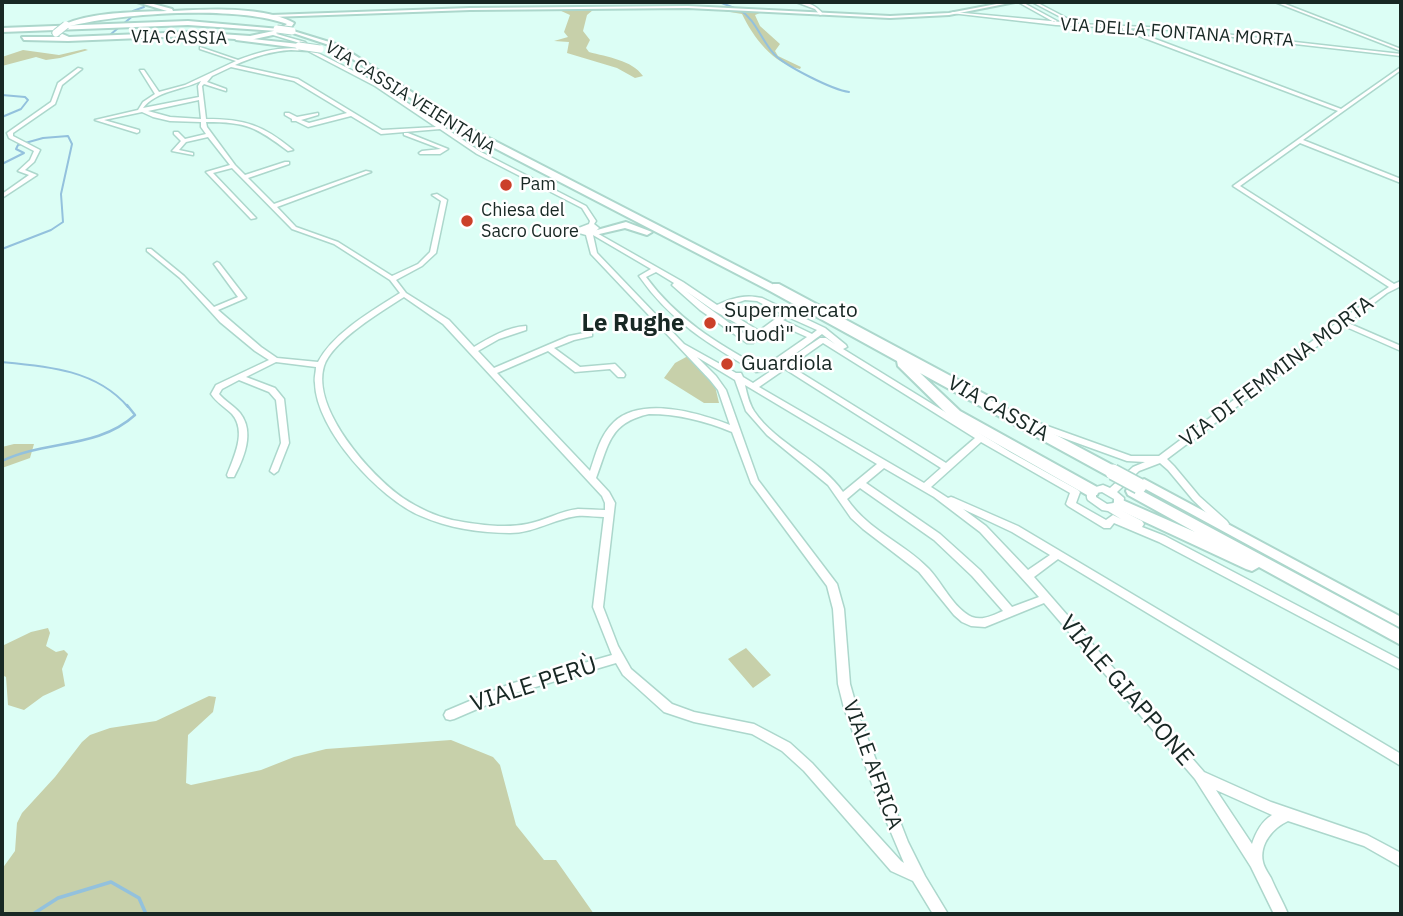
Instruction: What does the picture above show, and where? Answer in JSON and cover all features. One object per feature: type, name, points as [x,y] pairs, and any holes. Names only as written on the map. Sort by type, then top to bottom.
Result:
[{"type":"main road","name":"VIA CASSIA","points":[[140,2],[180,12],[271,16],[291,23],[286,29],[236,38],[190,34],[68,39],[56,33],[66,25],[89,18],[200,13]]},
{"type":"main road","name":"VIA CASSIA","points":[[134,16],[156,12],[159,9],[154,6]]},
{"type":"main road","points":[[2,29],[89,18]]},
{"type":"main road","points":[[291,23],[330,37],[366,66]]},
{"type":"main road","name":"VIA CASSIA VEIENTANA","points":[[2,29],[209,25],[290,32],[333,47],[366,66],[449,126],[594,200]]},
{"type":"main road","points":[[2,37],[68,39]]},
{"type":"main road","points":[[236,38],[320,49],[366,66]]},
{"type":"main road","name":"VIA CASSIA","points":[[594,200],[637,219],[847,328],[1113,487]]},
{"type":"main road","name":"VIA CASSIA","points":[[594,200],[902,363],[1113,487],[1139,487],[1401,630]]},
{"type":"main road","points":[[592,230],[604,223],[606,217],[594,200]]},
{"type":"main road","points":[[637,219],[650,222],[705,250]]},
{"type":"main road","points":[[592,230],[626,225],[653,233]]},
{"type":"main road","points":[[902,363],[955,414],[1092,493]]},
{"type":"main road","points":[[1113,487],[1327,601],[1340,604]]},
{"type":"main road","name":"VIA CASSIA","points":[[1139,487],[1401,638]]},
{"type":"street","points":[[798,2],[816,8],[821,14]]},
{"type":"street","points":[[271,16],[554,7],[688,7],[886,17],[953,13],[1013,2]]},
{"type":"street","points":[[1020,2],[1060,24]]},
{"type":"street","points":[[1034,2],[1079,25]]},
{"type":"street","points":[[1277,2],[1401,50]]},
{"type":"street","name":"VIA DELLA FONTANA MORTA","points":[[953,13],[1060,24],[1234,35],[1401,55]]},
{"type":"street","points":[[291,23],[294,18],[306,16]]},
{"type":"street","points":[[1116,26],[1342,111]]},
{"type":"street","name":"VIALE AFRICA","points":[[275,31],[304,43],[310,51],[377,85],[479,153],[584,207],[592,216],[594,254],[684,346],[722,390],[746,466],[754,481],[832,584],[839,601],[844,681],[851,712],[899,840],[915,875]]},
{"type":"street","points":[[202,48],[236,60]]},
{"type":"street","points":[[289,150],[257,127],[176,121],[140,109],[142,104],[157,93],[206,79],[236,60],[294,48],[310,51]]},
{"type":"street","points":[[229,65],[292,78],[381,132],[437,127]]},
{"type":"street","name":"VIA DI FEMMINA MORTA","points":[[1113,487],[1136,470],[1161,459],[1397,285],[1236,187],[1401,68]]},
{"type":"street","points":[[2,196],[34,175],[20,171],[36,155],[37,150],[15,139],[10,133],[53,103],[60,84],[80,69]]},
{"type":"street","points":[[142,71],[157,93]]},
{"type":"street","points":[[206,79],[224,90]]},
{"type":"street","points":[[206,79],[200,98],[204,122],[209,135],[233,166],[297,230],[336,243],[391,279],[404,294],[438,316],[606,494],[610,503],[598,607],[627,673],[668,708],[694,717],[754,729],[786,747],[808,767],[896,866],[915,875],[941,914]]},
{"type":"street","points":[[138,131],[98,120],[200,98]]},
{"type":"street","points":[[287,114],[293,120],[308,125],[351,114]]},
{"type":"street","points":[[293,120],[316,114]]},
{"type":"street","points":[[401,132],[445,149],[422,153]]},
{"type":"street","points":[[176,133],[184,141]]},
{"type":"street","points":[[191,154],[175,151],[184,141],[209,135]]},
{"type":"street","points":[[1300,141],[1401,181]]},
{"type":"street","points":[[244,177],[287,163]]},
{"type":"street","points":[[233,166],[209,172],[253,218]]},
{"type":"street","points":[[274,206],[368,172]]},
{"type":"street","points":[[391,279],[420,265],[433,253],[444,200],[435,195]]},
{"type":"street","name":"VIALE AFRICA","points":[[592,230],[656,269]]},
{"type":"street","points":[[149,250],[182,277],[212,310],[246,340],[275,360],[321,365]]},
{"type":"street","points":[[705,250],[1036,425],[1113,487],[1401,659]]},
{"type":"street","points":[[641,260],[642,276],[673,313],[702,338],[759,370],[771,366],[822,330]]},
{"type":"street","points":[[212,310],[242,298],[217,264]]},
{"type":"street","points":[[642,276],[656,269],[681,283],[716,308],[761,334],[750,341],[675,285],[681,283]]},
{"type":"street","points":[[404,294],[357,325],[333,348],[321,365],[319,384],[329,418],[377,482],[395,498],[421,512],[454,524],[524,529],[578,513],[609,514]]},
{"type":"street","points":[[716,308],[740,296],[812,337]]},
{"type":"street","points":[[758,333],[782,318],[822,330],[845,348],[963,422],[1092,493],[1096,503],[1113,487]]},
{"type":"street","points":[[1342,323],[1401,349]]},
{"type":"street","points":[[473,351],[496,337],[523,328]]},
{"type":"street","points":[[492,372],[520,358],[589,334]]},
{"type":"street","points":[[755,386],[823,340],[980,438],[1075,492],[1071,505],[1107,525],[1113,519],[1162,539],[1401,664]]},
{"type":"street","name":"VIALE GIAPPONE","points":[[684,346],[738,375],[937,495],[983,529],[1199,775],[1256,862],[1281,914]]},
{"type":"street","points":[[550,349],[578,370],[612,366],[621,375]]},
{"type":"street","points":[[231,475],[243,440],[242,424],[236,414],[215,394],[219,387],[275,360]]},
{"type":"street","points":[[785,366],[947,468]]},
{"type":"street","points":[[738,375],[750,411],[761,425],[829,481],[864,524],[925,570],[946,598],[970,622],[985,623],[1046,598]]},
{"type":"street","points":[[240,377],[272,390],[280,399],[285,443],[274,471]]},
{"type":"street","points":[[592,478],[608,436],[618,424],[631,417],[670,411],[704,418],[736,430]]},
{"type":"street","name":"VIA DI FEMMINA MORTA","points":[[1036,425],[1130,459],[1161,459],[1228,528]]},
{"type":"street","points":[[925,488],[980,438]]},
{"type":"street","points":[[1130,459],[1136,470]]},
{"type":"street","points":[[842,498],[884,463]]},
{"type":"street","points":[[860,483],[937,537],[975,573],[1010,612]]},
{"type":"street","points":[[1092,493],[1113,487]]},
{"type":"street","points":[[1139,487],[1228,528],[1401,623]]},
{"type":"street","name":"VIALE GIAPPONE","points":[[937,495],[993,517],[1058,554],[1401,760]]},
{"type":"street","points":[[1027,576],[1058,554]]},
{"type":"street","name":"VIALE PERÙ","points":[[450,715],[510,689],[619,658]]},
{"type":"street","points":[[1199,775],[1286,815],[1367,841],[1401,860]]},
{"type":"street","points":[[1256,862],[1259,839],[1266,828],[1286,815]]},
{"type":"green space","points":[[559,10],[593,10],[587,15],[583,31],[590,40],[586,48],[589,52],[626,63],[643,76],[635,78],[617,68],[567,53],[569,42],[554,41],[568,37],[564,32],[570,15]]},
{"type":"green space","points":[[718,10],[760,13],[755,15],[760,26],[780,44],[775,51],[778,56],[801,67],[800,69],[781,62],[765,48],[742,14]]},
{"type":"green space","points":[[23,50],[59,55],[88,50],[60,58],[46,60],[36,57],[2,66],[2,57]]},
{"type":"green space","points":[[688,356],[715,386],[719,403],[704,403],[664,378],[675,363]]},
{"type":"green space","points":[[34,444],[30,458],[2,468],[2,447]]},
{"type":"green space","points":[[48,628],[50,633],[46,646],[56,652],[64,650],[68,654],[62,669],[65,686],[43,696],[24,710],[8,705],[6,677],[2,675],[2,646],[31,632]]},
{"type":"green space","points":[[746,648],[771,675],[753,688],[728,659]]},
{"type":"green space","points":[[209,696],[216,697],[213,712],[188,735],[186,783],[191,785],[261,770],[294,757],[326,749],[451,740],[493,757],[500,765],[516,825],[544,860],[556,860],[594,914],[2,914],[2,869],[15,851],[17,823],[22,813],[82,742],[90,735],[110,728],[156,721]]},
{"type":"waterway","points":[[719,2],[737,9]]},
{"type":"waterway","points":[[111,34],[134,15],[133,11],[144,7]]},
{"type":"waterway","points":[[740,10],[746,14],[769,48],[780,59],[798,71],[849,92]]},
{"type":"waterway","points":[[2,95],[25,97],[28,100],[21,109],[2,117]]},
{"type":"waterway","points":[[2,164],[24,153],[16,149],[18,145],[43,138],[68,136],[72,144],[61,194],[63,222],[51,230],[2,249]]},
{"type":"waterway","points":[[2,362],[70,372],[102,385],[128,407]]},
{"type":"waterway","points":[[2,461],[19,454],[105,434],[135,415],[127,405]]},
{"type":"waterway","points":[[33,914],[58,898],[111,882],[139,898],[146,914]]},
{"type":"place","name":"Pam","points":[[506,185]]},
{"type":"place","name":"Chiesa del Sacro Cuore","points":[[467,221]]},
{"type":"place","name":"Supermercato \"Tuodì\"","points":[[710,323]]},
{"type":"place","name":"Guardiola","points":[[727,364]]},
{"type":"district","name":"Le Rughe","points":[[633,324]]}]
